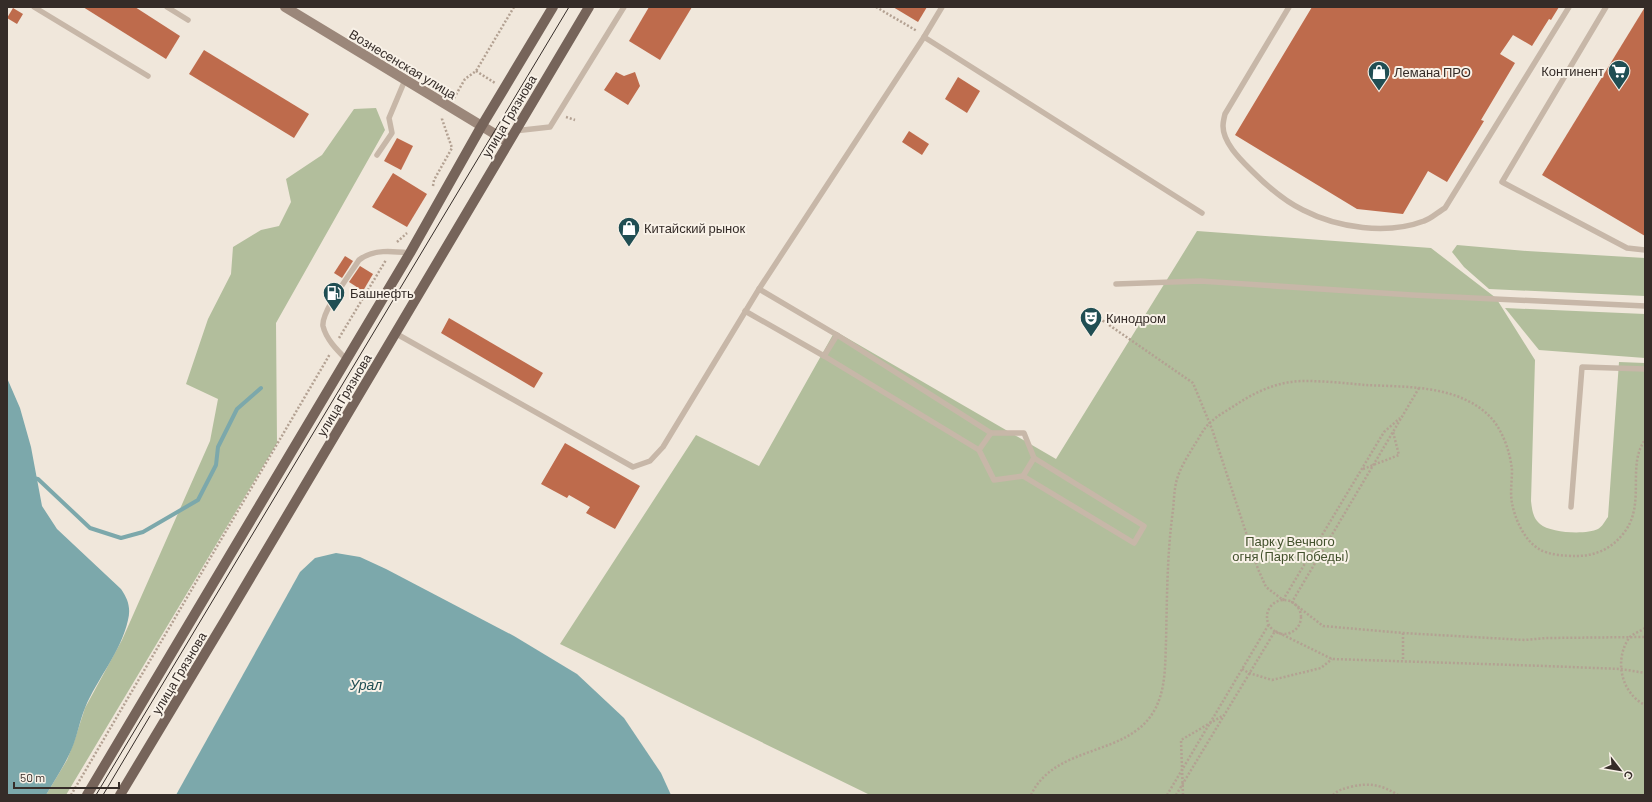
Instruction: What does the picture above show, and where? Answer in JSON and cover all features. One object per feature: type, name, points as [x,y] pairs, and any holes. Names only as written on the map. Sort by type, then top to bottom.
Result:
[{"type":"main road","name":"улица Грязнова","points":[[87,795],[410,253],[481,127],[553,7]]},
{"type":"main road","name":"улица Грязнова","points":[[120,795],[228,617],[589,7]]},
{"type":"street","name":"Вознесенская улица","points":[[285,7],[508,142]]},
{"type":"lane","points":[[34,7],[148,76]]},
{"type":"lane","points":[[166,7],[188,20]]},
{"type":"lane","points":[[514,132],[550,127],[624,7]]},
{"type":"lane","points":[[395,333],[633,467],[650,461],[663,447],[745,311],[924,37],[942,7]]},
{"type":"lane","points":[[1289,7],[1225,114],[1223,127],[1226,138],[1238,157],[1259,178],[1279,195],[1302,210],[1330,221],[1361,227],[1396,228],[1425,221],[1445,208],[1569,7]]},
{"type":"lane","points":[[1606,7],[1502,182],[1626,248],[1645,250]]},
{"type":"lane","points":[[924,37],[1202,213]]},
{"type":"lane","points":[[377,155],[392,133],[389,118],[405,80]]},
{"type":"lane","points":[[346,359],[334,347],[323,326],[330,305],[339,290],[359,260],[363,257],[371,254],[391,251],[410,253]]},
{"type":"lane","points":[[1116,284],[1200,281],[1412,295],[1645,306]]},
{"type":"lane","points":[[745,311],[824,356],[979,450],[994,480],[1023,476],[1134,543],[1144,526],[1034,458],[1024,433],[991,433],[837,335],[759,289]]},
{"type":"lane","points":[[824,356],[837,335]]},
{"type":"lane","points":[[1572,507],[1582,367],[1645,369]]},
{"type":"lane","points":[[979,450],[991,433]]},
{"type":"lane","points":[[1023,476],[1034,458]]},
{"type":"path","points":[[454,98],[465,79],[476,71],[514,7]]},
{"type":"path","points":[[876,7],[924,37]]},
{"type":"path","points":[[476,71],[495,83]]},
{"type":"path","points":[[432,193],[434,180],[452,148],[442,117]]},
{"type":"path","points":[[71,795],[391,251],[397,242],[409,231]]},
{"type":"path","points":[[1096,316],[1193,383],[1210,422],[1258,569],[1266,587],[1282,600],[1292,602],[1323,626],[1403,633],[1525,640],[1546,638],[1645,637]]},
{"type":"path","points":[[1031,795],[1049,771],[1064,762],[1126,737],[1142,726],[1154,711],[1165,679],[1169,538],[1176,482],[1184,462],[1210,422],[1254,392],[1279,384],[1302,381],[1419,388],[1453,394],[1471,402],[1487,413],[1500,431],[1508,448],[1512,470],[1511,500],[1516,518],[1526,536],[1539,550],[1564,556],[1589,556],[1605,550],[1618,540],[1626,531],[1636,504],[1637,463],[1642,444],[1645,440]]},
{"type":"path","points":[[1292,602],[1419,388]]},
{"type":"path","points":[[1167,795],[1268,624],[1268,610],[1274,603],[1282,600],[1384,432],[1402,416]]},
{"type":"path","points":[[1362,469],[1399,455],[1393,432]]},
{"type":"path","points":[[1275,631],[1285,634],[1290,632],[1298,625],[1300,620],[1299,610],[1292,602]]},
{"type":"path","points":[[1268,624],[1275,631],[1332,659],[1403,660],[1621,669],[1645,673]]},
{"type":"path","points":[[1645,628],[1630,637],[1622,656],[1621,669],[1624,682],[1630,694],[1645,705]]},
{"type":"path","points":[[1176,795],[1275,631]]},
{"type":"path","points":[[1403,633],[1403,660]]},
{"type":"path","points":[[1242,669],[1249,674],[1272,680],[1321,668],[1332,659]]},
{"type":"path","points":[[1183,795],[1181,740],[1224,715]]},
{"type":"path","points":[[1333,795],[1338,790],[1363,784],[1381,786],[1398,795]]},
{"type":"green space","points":[[376,108],[385,130],[276,323],[277,443],[66,795],[46,795],[67,760],[85,708],[122,640],[210,441],[218,399],[186,384],[208,319],[231,274],[233,247],[261,230],[279,226],[291,202],[286,179],[322,155],[354,109]]},
{"type":"green space","name":"Парк у Вечного огня (Парк Победы)","points":[[1197,231],[1431,248],[1496,298],[1535,360],[1531,501],[1534,516],[1540,524],[1545,527],[1568,532],[1592,531],[1598,529],[1608,517],[1619,362],[1645,363],[1645,795],[870,795],[560,644],[696,435],[759,466],[835,331],[1056,459]]},
{"type":"green space","points":[[1457,245],[1645,258],[1645,296],[1489,289],[1464,267],[1452,252]]},
{"type":"green space","points":[[1505,308],[1645,314],[1645,358],[1539,350]]},
{"type":"water","points":[[7,378],[20,408],[31,447],[42,506],[57,529],[121,589],[127,600],[129,608],[129,616],[125,632],[90,697],[83,712],[71,750],[46,795],[7,795]]},
{"type":"water","name":"Урал","points":[[336,553],[360,557],[386,569],[514,636],[577,674],[624,718],[661,773],[671,795],[176,795],[300,572],[315,558]]},
{"type":"building","points":[[83,7],[135,7],[180,36],[166,59]]},
{"type":"building","points":[[649,7],[692,7],[660,60],[629,41]]},
{"type":"building","points":[[893,7],[927,7],[918,22]]},
{"type":"building","name":"Лемана ПРО","points":[[1312,7],[1559,7],[1551,20],[1549,19],[1532,46],[1513,35],[1500,54],[1515,63],[1481,120],[1484,121],[1447,182],[1428,171],[1403,214],[1357,209],[1235,135]]},
{"type":"building","name":"Континент","points":[[1645,7],[1645,236],[1542,175]]},
{"type":"building","points":[[13,8],[23,14],[17,24],[7,18]]},
{"type":"building","points":[[204,50],[309,114],[294,138],[189,74]]},
{"type":"building","points":[[616,72],[624,76],[635,72],[640,86],[628,105],[604,90]]},
{"type":"building","points":[[958,77],[980,91],[967,113],[945,99]]},
{"type":"building","points":[[909,131],[929,144],[922,155],[902,142]]},
{"type":"building","points":[[397,138],[413,146],[401,170],[384,161]]},
{"type":"building","points":[[393,173],[427,194],[407,227],[372,207]]},
{"type":"building","points":[[345,256],[353,261],[342,278],[334,273]]},
{"type":"building","points":[[360,266],[373,274],[363,291],[349,282]]},
{"type":"building","points":[[449,318],[543,373],[534,388],[441,333]]},
{"type":"building","points":[[565,443],[640,486],[615,529],[586,513],[590,507],[569,495],[567,498],[541,484]]},
{"type":"waterway","points":[[33,478],[38,479],[90,528],[121,538],[143,532],[198,500],[216,465],[218,447],[237,409],[261,388]]},
{"type":"tram line","points":[[96,795],[569,7]]},
{"type":"tram line","points":[[103,795],[150,716]]},
{"type":"place","name":"Континент","points":[[1619,90]]},
{"type":"place","name":"Лемана ПРО","points":[[1379,92]]},
{"type":"place","name":"Китайский рынок","points":[[629,248]]},
{"type":"place","name":"Башнефть","points":[[334,312]]},
{"type":"place","name":"Кинодром","points":[[1091,338]]}]
